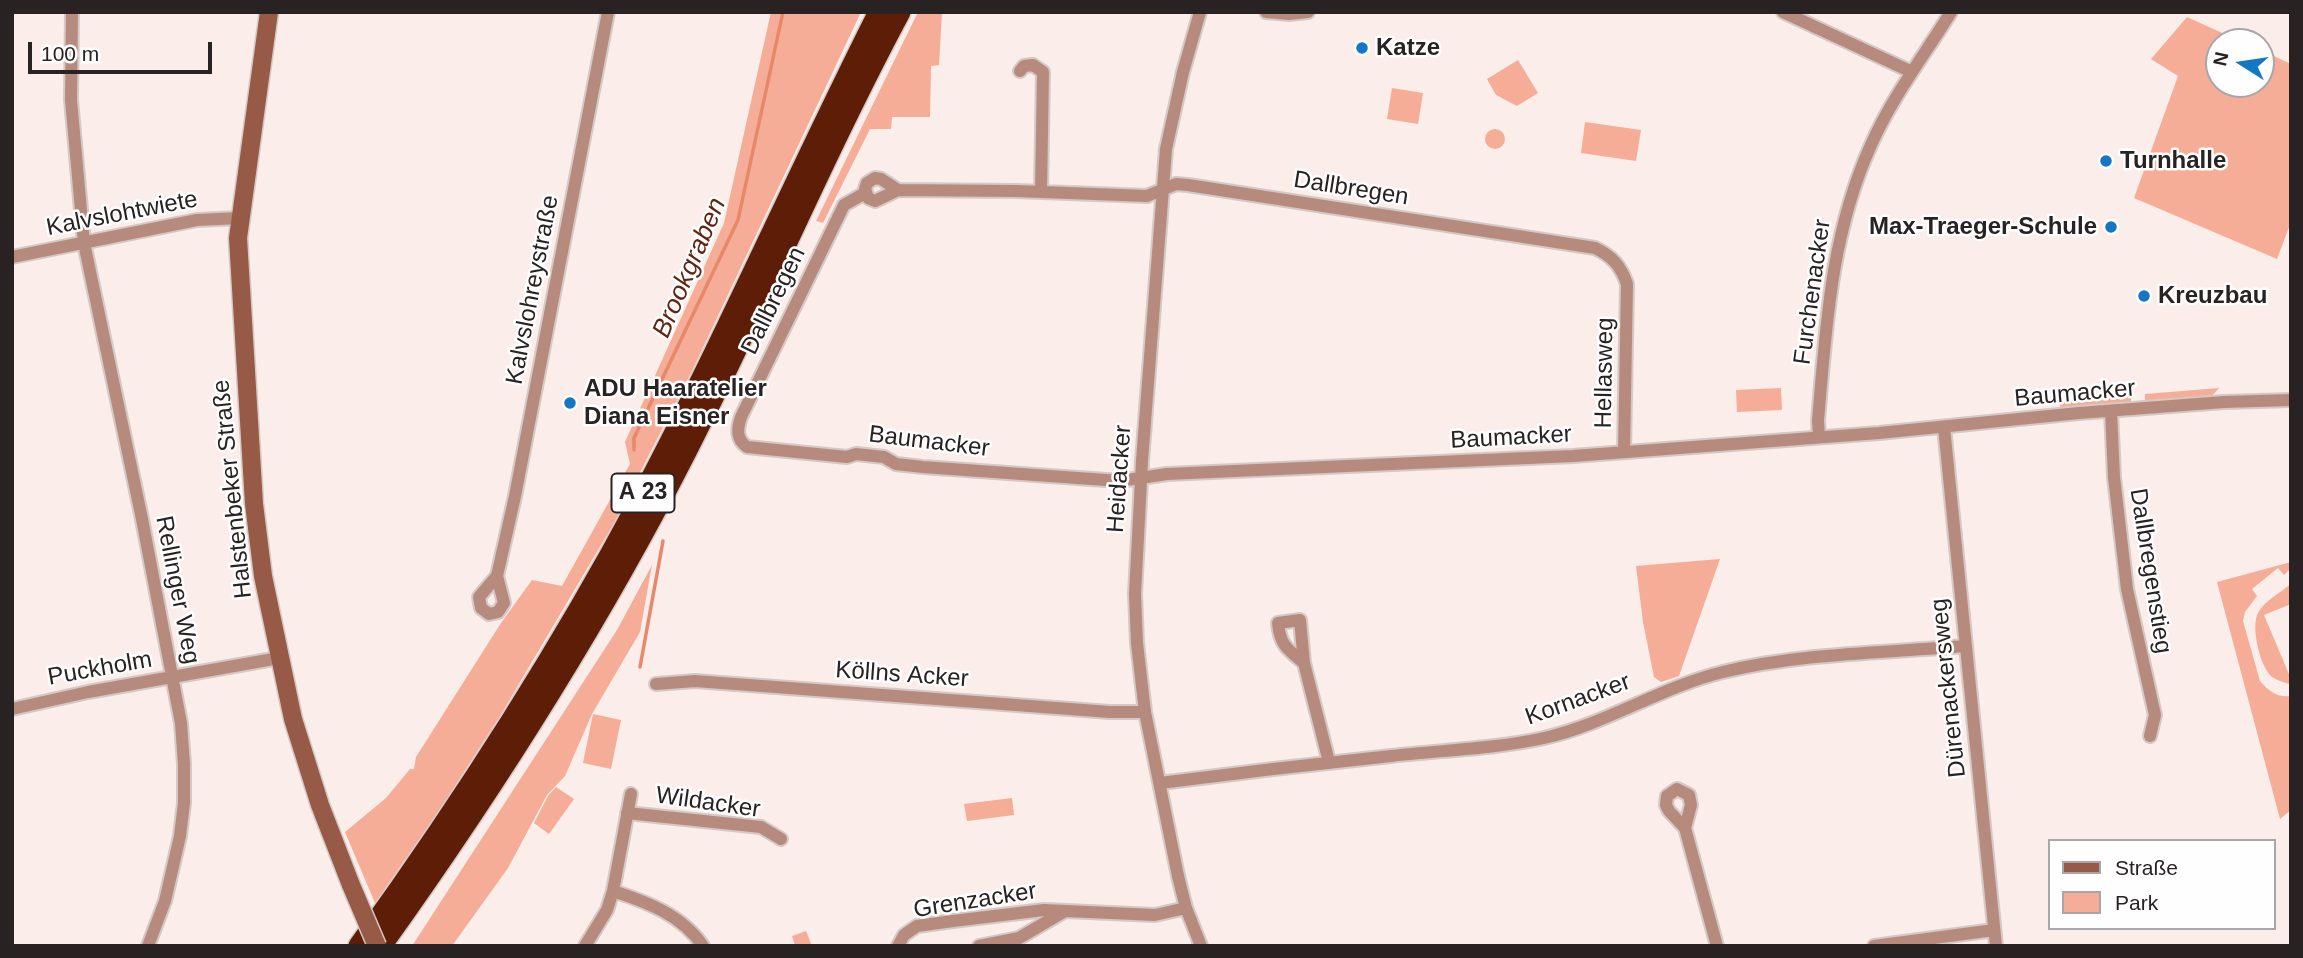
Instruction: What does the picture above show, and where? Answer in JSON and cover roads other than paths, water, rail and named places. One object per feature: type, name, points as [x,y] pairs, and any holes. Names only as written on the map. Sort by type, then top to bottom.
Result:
[{"type":"highway","name":"A 23","points":[[359,946],[487,761],[592,587],[675,433],[878,12]]},
{"type":"highway","name":"A 23","points":[[379,946],[502,770],[622,571],[708,408],[900,12]]},
{"type":"street","name":"Rellinger Weg","points":[[72,12],[71,100],[84,243],[181,723],[184,803],[166,901],[148,946]]},
{"type":"street","name":"Halstenbeker Straße","points":[[269,12],[238,238],[250,457],[263,576],[279,658],[304,757],[351,885],[379,946]]},
{"type":"street","name":"Kalvslohreystraße","points":[[497,576],[608,12]]},
{"type":"street","name":"Heidacker","points":[[1200,12],[1166,149],[1141,478],[1135,603],[1145,712],[1186,908],[1201,946]]},
{"type":"street","points":[[1266,12],[1308,12]]},
{"type":"street","points":[[1783,12],[1912,72]]},
{"type":"street","name":"Furchenacker","points":[[1819,436],[1829,293],[1846,212],[1871,145],[1912,72],[1951,12]]},
{"type":"street","points":[[1020,71],[1024,66],[1033,65],[1043,72],[1041,192]]},
{"type":"street","name":"Dallbregen","points":[[739,439],[737,432],[741,417],[844,205],[865,193],[867,183],[875,178],[898,190]]},
{"type":"street","name":"Dallbregen","points":[[865,193],[872,200],[878,201],[898,190],[1147,196],[1176,184],[1188,185],[1595,248],[1618,265],[1627,284],[1628,295]]},
{"type":"street","name":"Kalvslohtwiete","points":[[12,257],[197,220],[240,218]]},
{"type":"street","name":"Hellasweg","points":[[1624,452],[1628,295]]},
{"type":"street","name":"Baumacker","points":[[739,439],[747,447],[754,449],[848,457],[856,454],[884,457],[896,464],[1120,481],[1167,474],[1624,452],[2224,402],[2291,400]]},
{"type":"street","name":"Dallbregenstieg","points":[[2111,411],[2114,477],[2127,589],[2154,715],[2150,736]]},
{"type":"street","name":"Dürenackersweg","points":[[1944,427],[1996,946]]},
{"type":"street","name":"Kornacker","points":[[1160,783],[1329,762],[1495,746],[1545,738],[1598,720],[1687,682],[1722,672],[1761,664],[1965,646]]},
{"type":"street","name":"Puckholm","points":[[12,709],[88,692],[279,658]]},
{"type":"street","points":[[1304,663],[1329,762]]},
{"type":"street","name":"Köllns Acker","points":[[656,684],[695,681],[1110,712],[1145,712]]},
{"type":"street","name":"Wildacker","points":[[585,946],[607,910],[613,891],[631,794]]},
{"type":"street","name":"Wildacker","points":[[627,813],[761,827],[782,839]]},
{"type":"street","points":[[1685,828],[1717,946]]},
{"type":"street","points":[[613,891],[668,914],[684,924],[703,946]]},
{"type":"street","name":"Grenzacker","points":[[898,946],[904,935],[917,926],[1044,909],[1155,915],[1186,908]]},
{"type":"street","name":"Grenzacker","points":[[979,946],[1019,938],[1065,911]]},
{"type":"street","points":[[1874,946],[1994,930]]},
{"type":"waterway","name":"Brookgraben","points":[[634,450],[634,438],[738,220],[783,12]]},
{"type":"waterway","name":"Brookgraben","points":[[640,667],[663,541]]},
{"type":"place","name":"Katze","points":[[1362,48]]},
{"type":"place","name":"Turnhalle","points":[[2106,161]]},
{"type":"place","name":"Max-Traeger-Schule","points":[[2111,227]]},
{"type":"place","name":"Kreuzbau","points":[[2144,296]]},
{"type":"place","name":"ADU Haaratelier Diana Eisner","points":[[570,403]]}]
